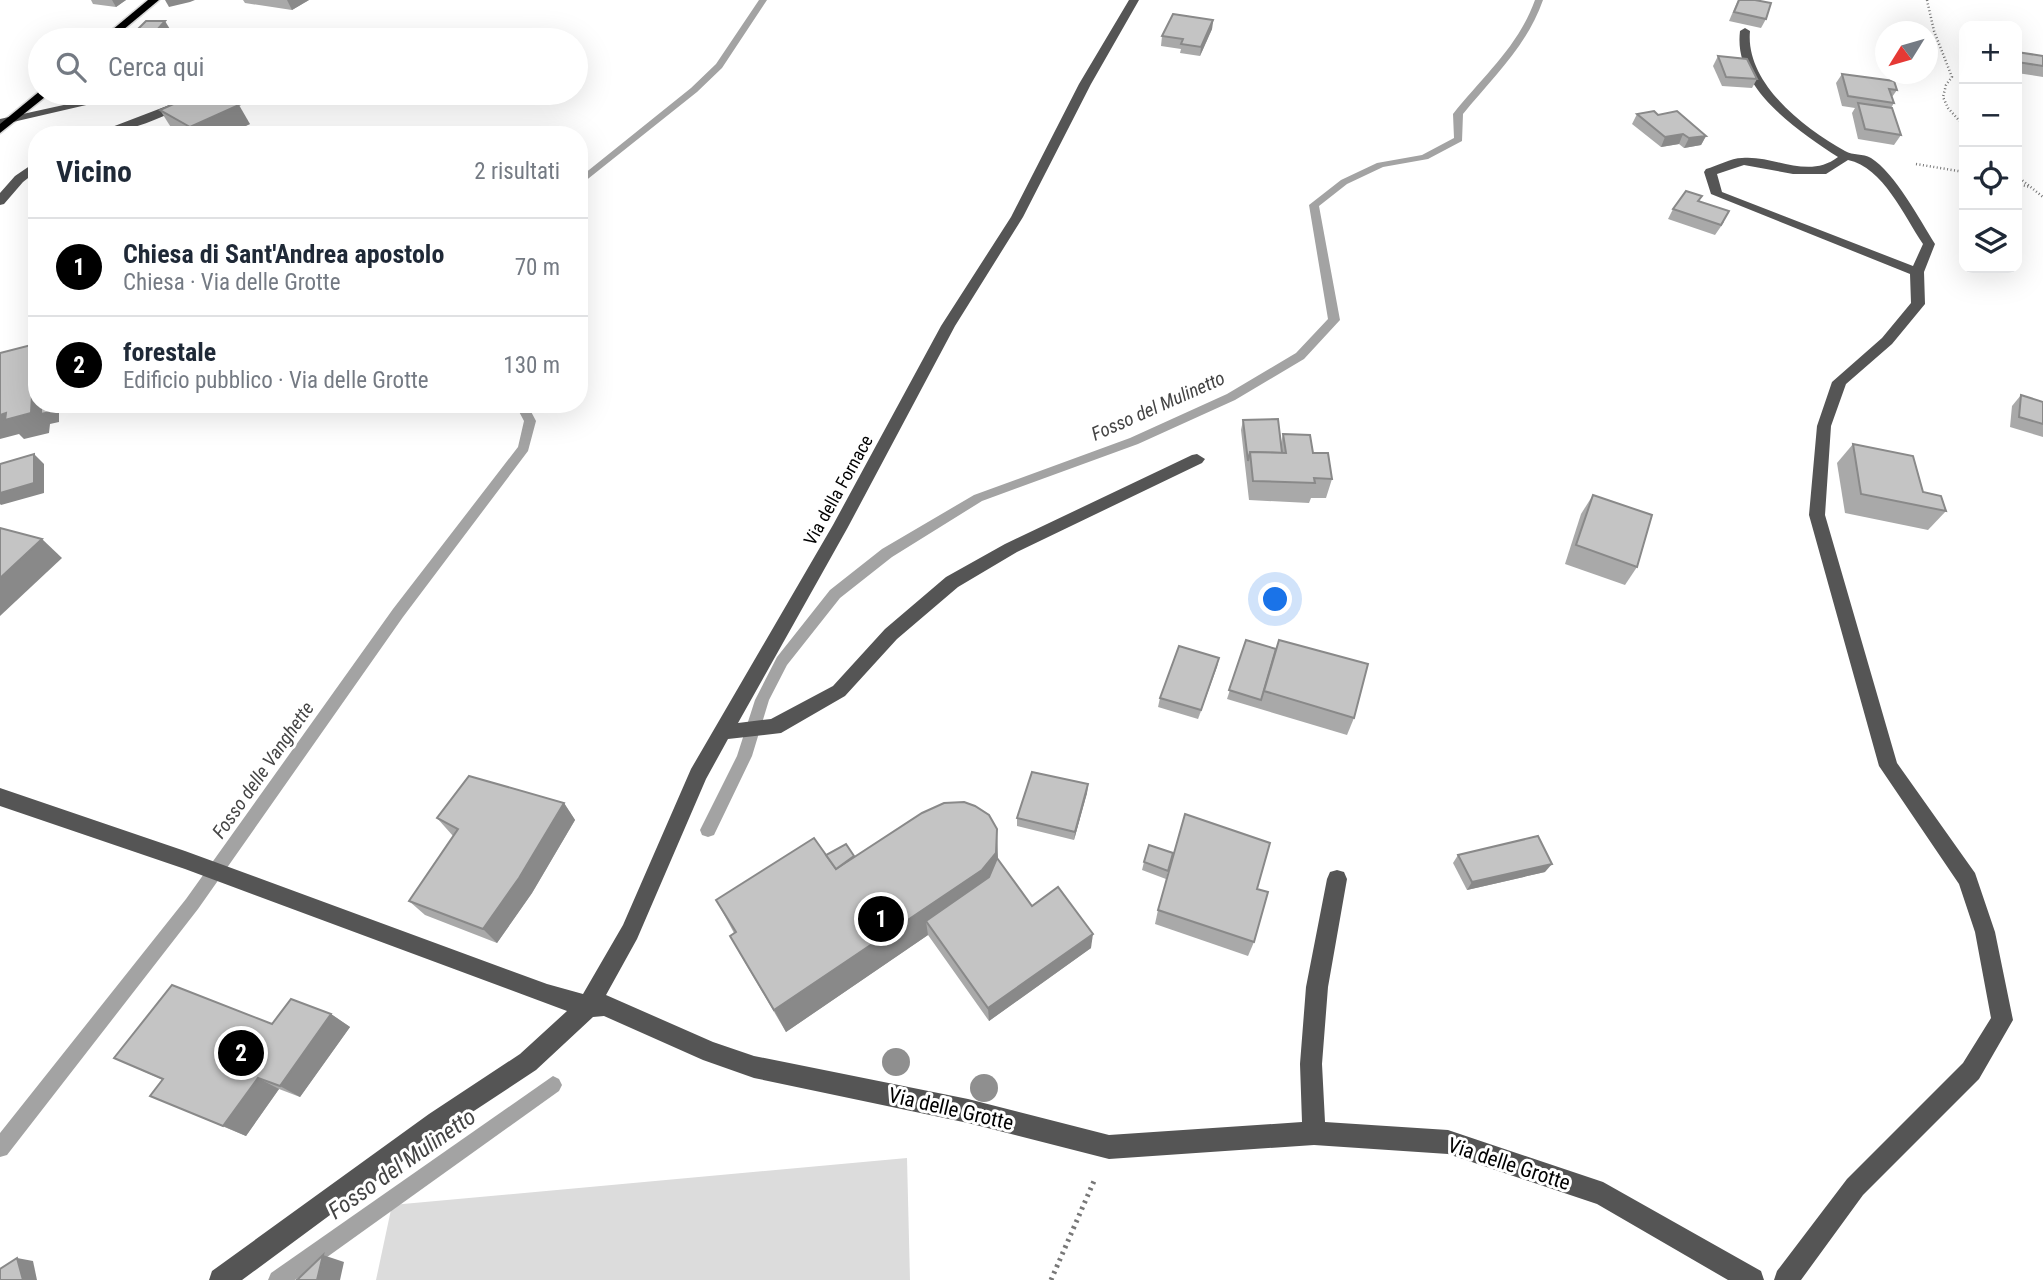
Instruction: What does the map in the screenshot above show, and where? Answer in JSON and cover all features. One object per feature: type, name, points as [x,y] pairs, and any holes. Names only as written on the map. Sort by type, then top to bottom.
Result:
[{"type":"main road","points":[[120,28],[154,0]]},
{"type":"main road","points":[[0,130],[30,105]]},
{"type":"street","name":"Via della Fornace","points":[[587,1006],[630,932],[698,775],[727,731],[948,326],[1017,217],[1084,84],[1134,0]]},
{"type":"street","points":[[1745,31],[1744,49],[1759,83],[1795,122],[1843,156],[1867,160],[1892,187],[1929,244],[1917,272],[1918,304],[1887,341],[1839,382],[1824,426],[1817,515],[1888,766],[1968,880],[1985,932],[2002,1020],[1971,1071],[1855,1187],[1786,1280]]},
{"type":"street","points":[[0,122],[79,105]]},
{"type":"street","points":[[122,126],[177,105]]},
{"type":"street","points":[[1843,156],[1842,160],[1826,170],[1793,170],[1743,161],[1710,172],[1717,194],[1769,216],[1863,247],[1917,272]]},
{"type":"street","points":[[0,201],[28,172]]},
{"type":"street","points":[[727,731],[774,727],[839,691],[891,634],[952,582],[1022,542],[1197,459]]},
{"type":"street","name":"Via delle Grotte","points":[[0,797],[185,860],[547,995],[587,1006],[605,1005],[711,1052],[754,1067],[968,1111],[1108,1147],[1314,1133],[1448,1142],[1603,1194],[1752,1280]]},
{"type":"street","points":[[1314,1133],[1311,1064],[1318,987],[1337,879]]},
{"type":"street","points":[[221,1280],[437,1122],[528,1062],[587,1006]]},
{"type":"path","points":[[1927,0],[1934,31],[1952,77],[1944,86],[1941,99],[1959,121]]},
{"type":"path","points":[[2022,180],[2043,197]]},
{"type":"path","points":[[2022,185],[2031,187]]},
{"type":"path","points":[[1051,1280],[1108,1147]]},
{"type":"shaded area","points":[[907,1158],[910,1280],[376,1280],[392,1205]]},
{"type":"building","points":[[1739,0],[1771,3],[1766,19],[1734,12]]},
{"type":"building","points":[[1173,14],[1213,20],[1201,47],[1181,44],[1183,39],[1162,36]]},
{"type":"building","points":[[146,21],[165,21],[159,28],[139,28]]},
{"type":"building","points":[[2022,53],[2043,56],[2043,66],[2022,63]]},
{"type":"building","points":[[1718,56],[1747,59],[1757,79],[1726,77]]},
{"type":"building","points":[[1842,74],[1875,78],[1875,84],[1895,84],[1897,90],[1889,89],[1894,103],[1848,96]]},
{"type":"building","points":[[1858,103],[1892,108],[1901,135],[1865,129]]},
{"type":"building","points":[[171,105],[239,105],[192,126],[160,110]]},
{"type":"building","points":[[1654,111],[1658,115],[1677,111],[1706,136],[1689,138],[1683,134],[1665,137],[1637,114]]},
{"type":"building","points":[[1686,191],[1702,196],[1698,201],[1729,211],[1721,225],[1673,209]]},
{"type":"building","points":[[28,346],[28,413],[31,413],[5,420],[6,413],[0,415],[0,353]]},
{"type":"building","points":[[2021,395],[2043,402],[2043,424],[2019,417]]},
{"type":"building","points":[[1278,419],[1282,453],[1250,452],[1248,461],[1243,420]]},
{"type":"building","points":[[1283,434],[1310,435],[1313,453],[1328,453],[1332,479],[1314,478],[1315,483],[1253,481],[1250,452],[1286,453]]},
{"type":"building","points":[[1853,444],[1913,456],[1923,492],[1941,496],[1946,511],[1861,494]]},
{"type":"building","points":[[34,454],[34,483],[0,493],[0,464]]},
{"type":"building","points":[[1593,495],[1652,515],[1637,567],[1576,545]]},
{"type":"building","points":[[0,528],[42,539],[0,578]]},
{"type":"building","points":[[1246,640],[1276,649],[1261,700],[1229,690]]},
{"type":"building","points":[[1279,640],[1368,664],[1354,718],[1264,691]]},
{"type":"building","points":[[1179,646],[1219,658],[1201,710],[1160,698]]},
{"type":"building","points":[[1032,772],[1088,784],[1075,832],[1017,818]]},
{"type":"building","points":[[469,776],[564,803],[519,878],[483,929],[409,901],[458,829],[437,818]]},
{"type":"building","points":[[964,802],[989,815],[997,829],[996,853],[982,870],[774,1010],[730,936],[736,932],[716,900],[814,838],[836,869],[922,813],[944,803]]},
{"type":"building","points":[[1185,814],[1270,843],[1257,889],[1268,892],[1254,942],[1158,910]]},
{"type":"building","points":[[1538,836],[1552,864],[1472,882],[1458,855]]},
{"type":"building","points":[[846,844],[854,856],[836,869],[826,855]]},
{"type":"building","points":[[1149,845],[1173,853],[1168,871],[1144,862]]},
{"type":"building","points":[[997,858],[1032,906],[1058,887],[1093,934],[988,1008],[926,921],[989,877]]},
{"type":"building","points":[[172,985],[272,1024],[291,999],[331,1014],[280,1086],[258,1078],[223,1126],[150,1096],[163,1079],[114,1058]]},
{"type":"building","points":[[323,1255],[317,1280],[297,1280]]},
{"type":"building","points":[[17,1258],[23,1280],[0,1280],[0,1269]]},
{"type":"waterway","name":"Fosso delle Vanghette","points":[[588,176],[694,90],[719,66],[763,0]]},
{"type":"waterway","name":"Fosso del Mulinetto","points":[[708,830],[744,756],[762,700],[782,661],[835,594],[887,553],[978,498],[1134,441],[1231,397],[1300,356],[1334,320],[1314,205],[1344,182],[1380,165],[1425,157],[1459,139],[1458,114],[1516,47],[1539,0]]},
{"type":"waterway","name":"Fosso delle Vanghette","points":[[0,1148],[192,904],[398,613],[524,448],[530,421],[526,413]]},
{"type":"waterway","name":"Fosso del Mulinetto","points":[[278,1280],[553,1085]]},
{"type":"place","name":"Chiesa di Sant'Andrea apostolo","points":[[881,919]]},
{"type":"place","name":"forestale","points":[[241,1053]]}]
